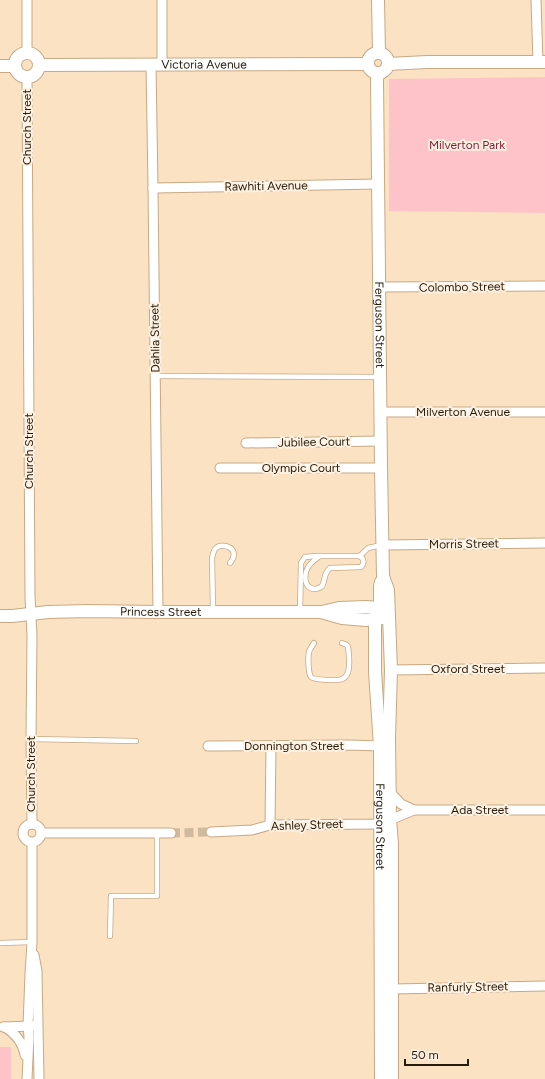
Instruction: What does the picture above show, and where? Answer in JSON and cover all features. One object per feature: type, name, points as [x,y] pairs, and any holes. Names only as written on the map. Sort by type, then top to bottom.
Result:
[{"type":"main road","points":[[378,0],[379,53]]},
{"type":"main road","points":[[27,53],[37,58],[39,65],[37,72],[28,77],[18,73],[15,66],[17,58],[27,53]]},
{"type":"main road","points":[[379,53],[386,57],[388,64],[385,70],[378,73],[372,70],[368,64],[369,59],[379,53]]},
{"type":"main road","points":[[388,64],[427,62],[541,62]]},
{"type":"main road","name":"Victoria Avenue","points":[[39,65],[368,64]]},
{"type":"main road","points":[[0,66],[15,66]]},
{"type":"main road","name":"Ferguson Street","points":[[378,73],[383,576],[388,590],[382,615],[375,672],[385,822],[381,1079]]},
{"type":"main road","name":"Princess Street","points":[[0,616],[88,611],[321,612],[339,608],[382,615]]},
{"type":"main road","name":"Ferguson Street","points":[[382,615],[391,670],[389,738],[390,792],[385,822],[392,844],[392,1079]]},
{"type":"street","points":[[27,0],[27,53]]},
{"type":"street","name":"Dahlia Street","points":[[158,612],[153,188],[157,64],[162,0]]},
{"type":"street","points":[[536,0],[541,62]]},
{"type":"street","name":"Church Street","points":[[28,77],[32,824]]},
{"type":"street","name":"Rawhiti Avenue","points":[[153,188],[379,184]]},
{"type":"street","name":"Colombo Street","points":[[380,287],[545,286]]},
{"type":"street","name":"Milverton Avenue","points":[[381,412],[545,412]]},
{"type":"street","name":"Jubilee Court","points":[[246,443],[381,441]]},
{"type":"street","name":"Olympic Court","points":[[220,468],[381,468]]},
{"type":"street","name":"Morris Street","points":[[383,545],[545,543]]},
{"type":"street","name":"Oxford Street","points":[[391,670],[545,668]]},
{"type":"street","name":"Donnington Street","points":[[208,746],[380,746]]},
{"type":"street","points":[[270,746],[270,825]]},
{"type":"street","points":[[390,792],[401,804],[414,810]]},
{"type":"street","name":"Ada Street","points":[[385,822],[414,810],[545,810]]},
{"type":"street","name":"Ashley Street","points":[[211,832],[252,830],[270,825],[385,822]]},
{"type":"street","points":[[32,824],[38,827],[41,833],[39,839],[32,843],[26,841],[23,836],[23,830],[26,826],[32,824]]},
{"type":"street","points":[[41,833],[171,833]]},
{"type":"street","points":[[27,1077],[32,944],[32,843]]},
{"type":"street","points":[[32,944],[37,971],[39,1079]]},
{"type":"street","name":"Ranfurly Street","points":[[392,989],[545,986]]},
{"type":"street","points":[[2,1027],[38,1026]]},
{"type":"street","points":[[2,1027],[16,1035],[20,1040],[25,1056],[27,1077]]},
{"type":"lane","points":[[156,376],[381,377]]},
{"type":"lane","points":[[360,557],[368,548],[383,545]]},
{"type":"lane","points":[[213,612],[212,558],[214,550],[218,546],[226,546],[232,550],[234,557],[230,563]]},
{"type":"lane","points":[[320,556],[310,565],[306,572],[305,581],[310,588],[317,589],[322,586],[324,583],[325,574],[330,568],[361,567],[363,561],[360,557]]},
{"type":"lane","points":[[300,612],[302,561],[305,557],[360,557]]},
{"type":"lane","points":[[314,644],[309,655],[309,673],[315,679],[339,679],[345,677],[349,669],[348,647],[347,644],[342,643]]},
{"type":"lane","points":[[31,739],[136,741]]},
{"type":"lane","points":[[110,936],[111,896],[158,896],[157,833]]},
{"type":"lane","points":[[0,943],[32,944]]},
{"type":"green space","name":"Milverton Park","points":[[545,77],[545,213],[389,211],[389,79]]},
{"type":"green space","points":[[0,1047],[11,1047],[11,1079],[0,1079]]},
{"type":"tunnel","points":[[171,833],[211,832]]}]
